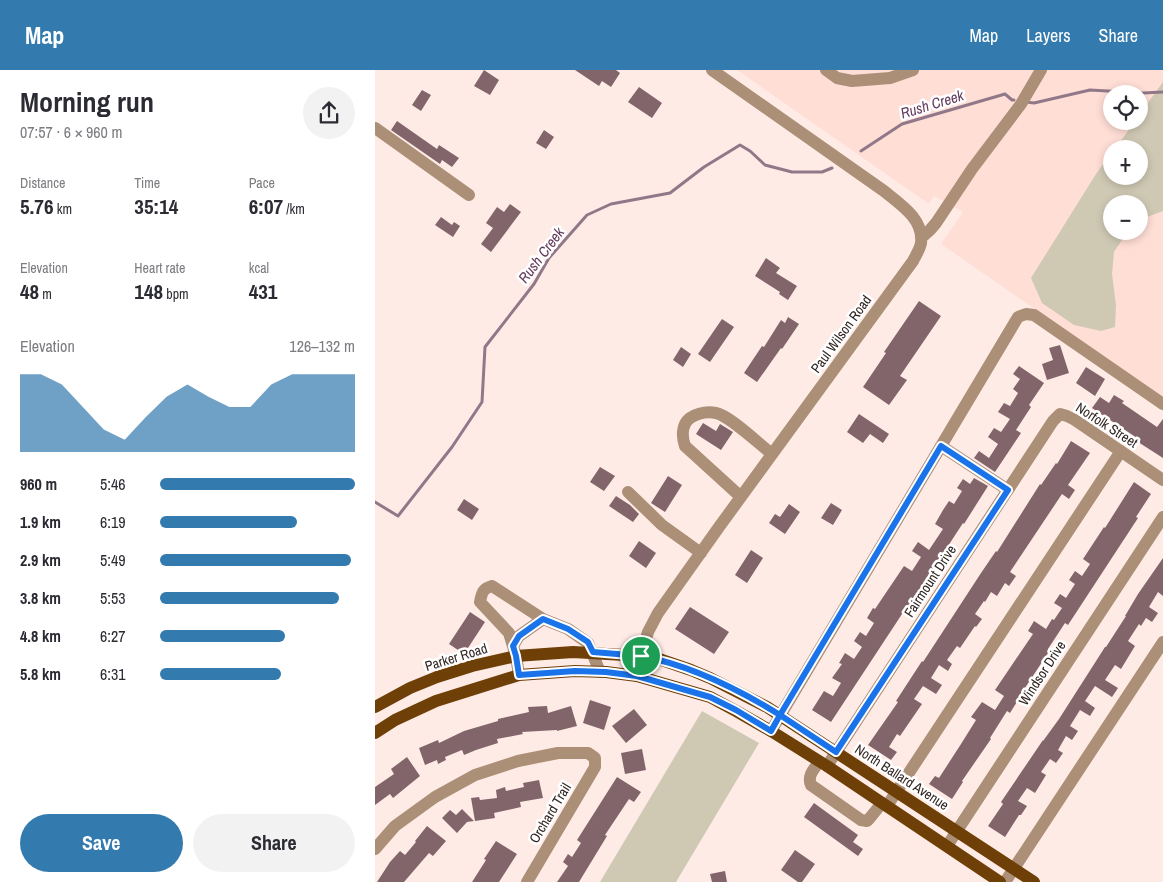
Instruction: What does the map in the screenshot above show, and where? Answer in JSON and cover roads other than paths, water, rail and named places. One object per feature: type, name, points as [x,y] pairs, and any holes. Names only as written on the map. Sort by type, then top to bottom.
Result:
[{"type":"main road","name":"Parker Road","points":[[375,707],[410,688],[437,677],[515,651],[593,652],[641,656]]},
{"type":"main road","name":"North Ballard Avenue","points":[[641,656],[656,658],[691,670],[752,698],[1034,882]]},
{"type":"main road","points":[[375,733],[395,720],[436,701],[519,675],[575,671],[637,676],[710,697],[736,710],[823,764],[1000,882]]},
{"type":"street","points":[[712,70],[903,206],[919,225],[921,238]]},
{"type":"street","points":[[826,70],[837,78],[852,81],[889,78],[913,70]]},
{"type":"street","points":[[921,238],[936,223],[977,162],[1021,104],[1041,70]]},
{"type":"street","points":[[375,128],[469,195]]},
{"type":"street","name":"Paul Wilson Road","points":[[637,676],[648,632],[658,613],[913,261],[921,244],[921,238]]},
{"type":"street","points":[[771,731],[1018,317],[1026,314],[1034,315],[1163,404]]},
{"type":"street","points":[[741,497],[685,446],[682,436],[686,421],[699,412],[716,413],[728,418],[772,454]]},
{"type":"street","name":"Norfolk Street","points":[[1060,414],[1075,420],[1163,480]]},
{"type":"street","name":"Fairmount Drive","points":[[884,804],[867,821],[861,820],[811,785],[810,777],[836,752],[1053,421],[1060,414]]},
{"type":"street","points":[[941,446],[1008,490]]},
{"type":"street","points":[[884,804],[896,792],[1121,451]]},
{"type":"street","points":[[628,492],[662,525],[701,553]]},
{"type":"street","name":"Windsor Drive","points":[[947,846],[1163,516]]},
{"type":"street","points":[[519,675],[515,651],[509,633],[480,602],[481,593],[486,588],[492,586],[543,619],[568,629],[588,642],[600,672]]},
{"type":"street","points":[[515,651],[519,636],[543,619]]},
{"type":"street","points":[[1005,882],[1163,642]]},
{"type":"street","name":"Orchard Trail","points":[[375,849],[395,826],[435,797],[475,775],[518,761],[558,753],[588,753],[595,758],[595,767],[527,882]]},
{"type":"waterway","name":"Rush Creek","points":[[1026,102],[1034,103],[1090,90],[1143,93],[1163,92]]},
{"type":"waterway","name":"Rush Creek","points":[[861,151],[902,124],[1005,94],[1014,100]]},
{"type":"waterway","name":"Rush Creek","points":[[375,502],[398,516],[452,447],[482,402],[485,347],[534,284],[549,258],[587,215],[611,204],[670,193],[704,167],[740,145],[750,151],[765,165],[792,172],[822,172],[832,168]]}]
